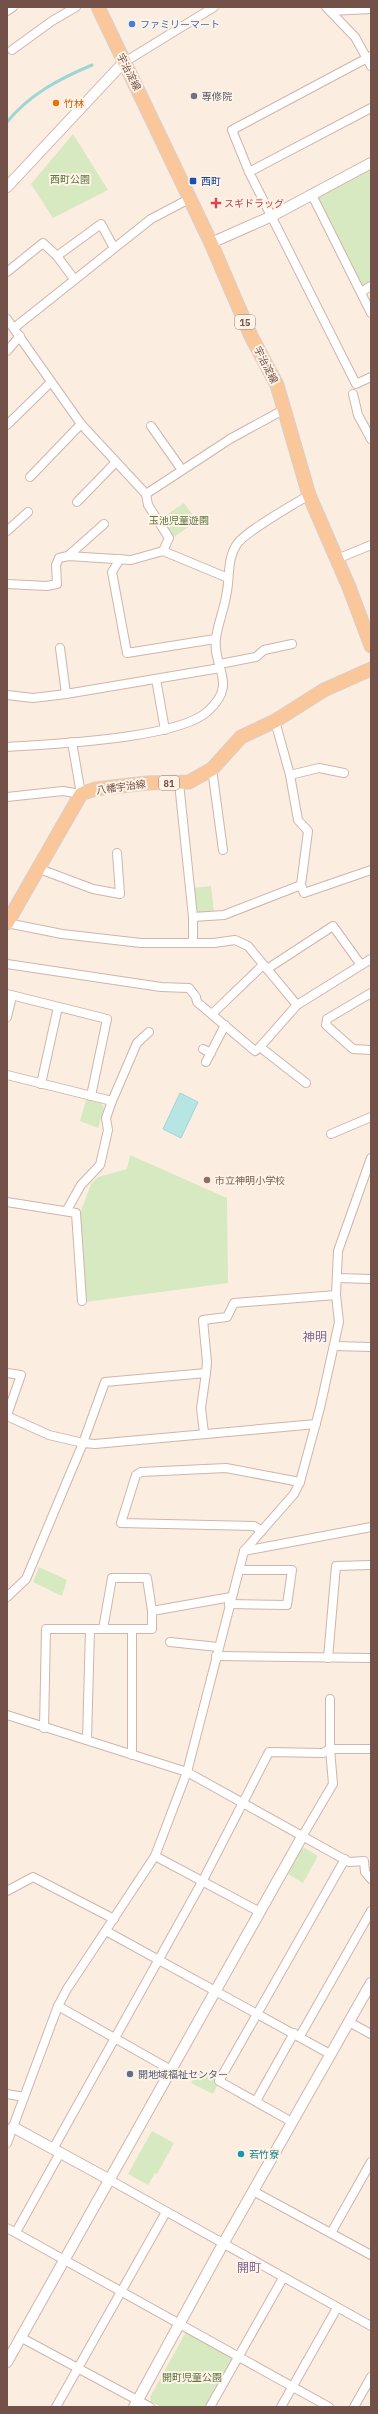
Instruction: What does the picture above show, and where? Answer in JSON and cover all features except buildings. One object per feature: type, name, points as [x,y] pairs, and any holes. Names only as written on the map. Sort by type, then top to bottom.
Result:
[{"type":"main road","name":"宇治淀線","points":[[98,7],[123,63],[147,107],[211,243],[251,336],[277,385],[309,495],[350,587],[371,646]]},
{"type":"main road","name":"八幡宇治線","points":[[81,794],[94,790],[147,783],[189,782],[212,769],[241,737],[275,721],[324,690],[371,669]]},
{"type":"main road","points":[[7,923],[37,868],[81,794]]},
{"type":"street","points":[[7,11],[13,7]]},
{"type":"street","points":[[12,50],[52,21],[76,7]]},
{"type":"street","points":[[7,187],[123,63],[214,7]]},
{"type":"street","points":[[328,9],[371,9]]},
{"type":"street","points":[[328,9],[355,37],[370,60],[232,130],[249,172],[356,384],[371,377]]},
{"type":"street","points":[[249,172],[371,108]]},
{"type":"street","points":[[211,243],[272,216],[371,163]]},
{"type":"street","points":[[312,195],[371,312]]},
{"type":"street","points":[[14,328],[151,219],[189,199]]},
{"type":"street","points":[[57,256],[101,224],[114,248]]},
{"type":"street","points":[[7,272],[43,242],[57,256],[74,279]]},
{"type":"street","points":[[360,292],[371,286]]},
{"type":"street","points":[[7,319],[80,424],[115,463],[146,494],[148,505],[169,538],[163,551]]},
{"type":"street","points":[[7,352],[20,336]]},
{"type":"street","points":[[7,425],[51,382]]},
{"type":"street","points":[[353,394],[358,415],[371,439]]},
{"type":"street","points":[[146,494],[230,439],[285,409]]},
{"type":"street","points":[[30,477],[80,424]]},
{"type":"street","points":[[151,426],[182,470]]},
{"type":"street","points":[[77,502],[115,463]]},
{"type":"street","points":[[7,747],[72,742],[165,730],[190,722],[207,712],[219,698],[224,685],[216,639],[228,589],[231,556],[238,543],[309,495]]},
{"type":"street","points":[[7,532],[28,512]]},
{"type":"street","points":[[68,556],[104,524]]},
{"type":"street","points":[[337,559],[371,545]]},
{"type":"street","points":[[7,584],[47,586],[57,584],[56,565],[59,558],[68,556],[131,560],[163,551],[228,578]]},
{"type":"street","points":[[120,559],[112,572],[127,653],[216,639]]},
{"type":"street","points":[[7,695],[33,698],[156,679],[256,657],[264,650],[292,644]]},
{"type":"street","points":[[60,648],[66,694]]},
{"type":"street","points":[[156,679],[165,730]]},
{"type":"street","points":[[275,721],[290,775],[298,820],[308,831],[301,885],[304,893],[371,870]]},
{"type":"street","points":[[7,797],[63,791],[81,794],[72,742]]},
{"type":"street","points":[[290,775],[319,768],[344,773]]},
{"type":"street","points":[[212,769],[223,850]]},
{"type":"street","points":[[179,783],[192,917],[193,943]]},
{"type":"street","points":[[37,868],[93,889],[120,894],[117,853]]},
{"type":"street","points":[[192,917],[224,916],[301,885]]},
{"type":"street","points":[[7,923],[62,934],[141,942],[193,943],[235,940],[248,946],[297,1005]]},
{"type":"street","points":[[212,1014],[265,967],[333,926],[361,965]]},
{"type":"street","points":[[7,964],[161,987],[189,988],[196,997],[197,1002],[255,1051],[297,1005],[371,959]]},
{"type":"street","points":[[371,993],[327,1019],[326,1025],[353,1049],[371,1050]]},
{"type":"street","points":[[7,1017],[10,995],[107,1019],[90,1096]]},
{"type":"street","points":[[41,1084],[58,1007]]},
{"type":"street","points":[[206,1062],[207,1051],[225,1025]]},
{"type":"street","points":[[67,1210],[81,1185],[100,1165],[108,1130],[106,1118],[112,1101],[138,1043],[149,1032]]},
{"type":"street","points":[[260,1047],[306,1083]]},
{"type":"street","points":[[7,1076],[112,1101]]},
{"type":"street","points":[[331,1134],[371,1117]]},
{"type":"street","points":[[7,2144],[10,2126],[24,2097],[58,2006],[67,1989],[155,1856],[187,1772],[218,1647],[244,1551],[294,1494],[300,1482],[316,1424],[335,1346],[339,1322],[336,1295],[338,1251],[371,1158]]},
{"type":"street","points":[[7,1202],[67,1210],[76,1213],[82,1301]]},
{"type":"street","points":[[337,1278],[371,1279]]},
{"type":"street","points":[[204,1433],[201,1408],[207,1362],[203,1320],[227,1317],[234,1303],[336,1295]]},
{"type":"street","points":[[335,1346],[371,1347]]},
{"type":"street","points":[[7,1373],[21,1375],[7,1415],[49,1435],[83,1443],[94,1444],[316,1424]]},
{"type":"street","points":[[7,1597],[26,1579],[83,1443],[105,1382],[206,1373]]},
{"type":"street","points":[[262,1531],[254,1526],[122,1523],[136,1475],[141,1472],[226,1468],[300,1482]]},
{"type":"street","points":[[244,1551],[371,1527]]},
{"type":"street","points":[[328,1658],[336,1566],[371,1565]]},
{"type":"street","points":[[152,1611],[230,1601],[287,1605],[292,1570],[239,1570]]},
{"type":"street","points":[[44,1728],[46,1629],[103,1629],[132,1629],[152,1629],[152,1611],[147,1578],[112,1578],[103,1629]]},
{"type":"street","points":[[87,1740],[90,1629]]},
{"type":"street","points":[[132,1629],[132,1754]]},
{"type":"street","points":[[170,1642],[218,1647]]},
{"type":"street","points":[[216,1656],[371,1658]]},
{"type":"street","points":[[7,2362],[333,1784],[330,1749],[330,1699]]},
{"type":"street","points":[[7,1715],[44,1728],[187,1772],[303,1835],[345,1860],[355,1862],[367,1859],[365,1872],[371,1879]]},
{"type":"street","points":[[16,2232],[116,2039],[202,1882],[269,1752],[323,1753],[330,1749],[371,1749]]},
{"type":"street","points":[[155,1856],[260,1912]]},
{"type":"street","points":[[292,2122],[219,2081],[345,1860]]},
{"type":"street","points":[[7,1891],[33,1878],[114,1919]]},
{"type":"street","points":[[256,2101],[371,1911]]},
{"type":"street","points":[[106,1931],[297,2034],[330,2054]]},
{"type":"street","points":[[136,2404],[223,2244],[371,1983]]},
{"type":"street","points":[[58,2006],[171,2070]]},
{"type":"street","points":[[349,2022],[371,2034]]},
{"type":"street","points":[[7,2094],[24,2097]]},
{"type":"street","points":[[10,2126],[110,2180],[371,2326]]},
{"type":"street","points":[[331,2233],[371,2162]]},
{"type":"street","points":[[253,2192],[371,2255]]},
{"type":"street","points":[[56,2407],[166,2212]]},
{"type":"street","points":[[7,2228],[329,2407]]},
{"type":"street","points":[[210,2407],[283,2278]]},
{"type":"street","points":[[281,2407],[337,2308]]},
{"type":"street","points":[[20,2337],[78,2368],[136,2404],[150,2407]]},
{"type":"street","points":[[354,2407],[371,2377]]},
{"type":"green space","name":"西町公園","points":[[73,134],[108,190],[53,218],[31,184]]},
{"type":"green space","points":[[371,168],[371,286],[361,292],[312,195]]},
{"type":"green space","name":"玉池児童遊園","points":[[184,503],[197,521],[174,537],[162,518]]},
{"type":"green space","points":[[211,886],[214,912],[201,913],[195,910],[194,888]]},
{"type":"green space","points":[[86,1100],[101,1103],[104,1108],[98,1128],[80,1121]]},
{"type":"green space","points":[[130,1155],[227,1198],[228,1283],[86,1302],[80,1214],[91,1184],[98,1177],[127,1169]]},
{"type":"green space","points":[[39,1567],[67,1580],[62,1596],[33,1582]]},
{"type":"green space","points":[[305,1848],[318,1856],[303,1883],[288,1874],[301,1849]]},
{"type":"green space","points":[[199,2069],[216,2078],[214,2082],[218,2084],[213,2094],[191,2083]]},
{"type":"green space","points":[[152,2131],[174,2143],[157,2174],[155,2173],[148,2185],[128,2174]]},
{"type":"green space","name":"開町児童公園","points":[[186,2332],[234,2356],[206,2407],[161,2407],[151,2401],[150,2397]]},
{"type":"water","points":[[180,1093],[198,1102],[181,1138],[163,1129]]},
{"type":"waterway","points":[[7,122],[35,95],[68,76],[92,65]]},
{"type":"place","name":"ファミリーマート","points":[[132,24]]},
{"type":"place","name":"専修院","points":[[194,96]]},
{"type":"place","name":"竹林","points":[[56,103]]},
{"type":"place","name":"西町","points":[[193,181]]},
{"type":"place","name":"スギドラッグ","points":[[216,203]]},
{"type":"place","name":"市立神明小学校","points":[[207,1180]]},
{"type":"place","name":"開地域福祉センター","points":[[130,2074]]},
{"type":"place","name":"若竹寮","points":[[241,2154]]},
{"type":"district","name":"神明","points":[[315,1336]]},
{"type":"district","name":"開町","points":[[249,2267]]}]
